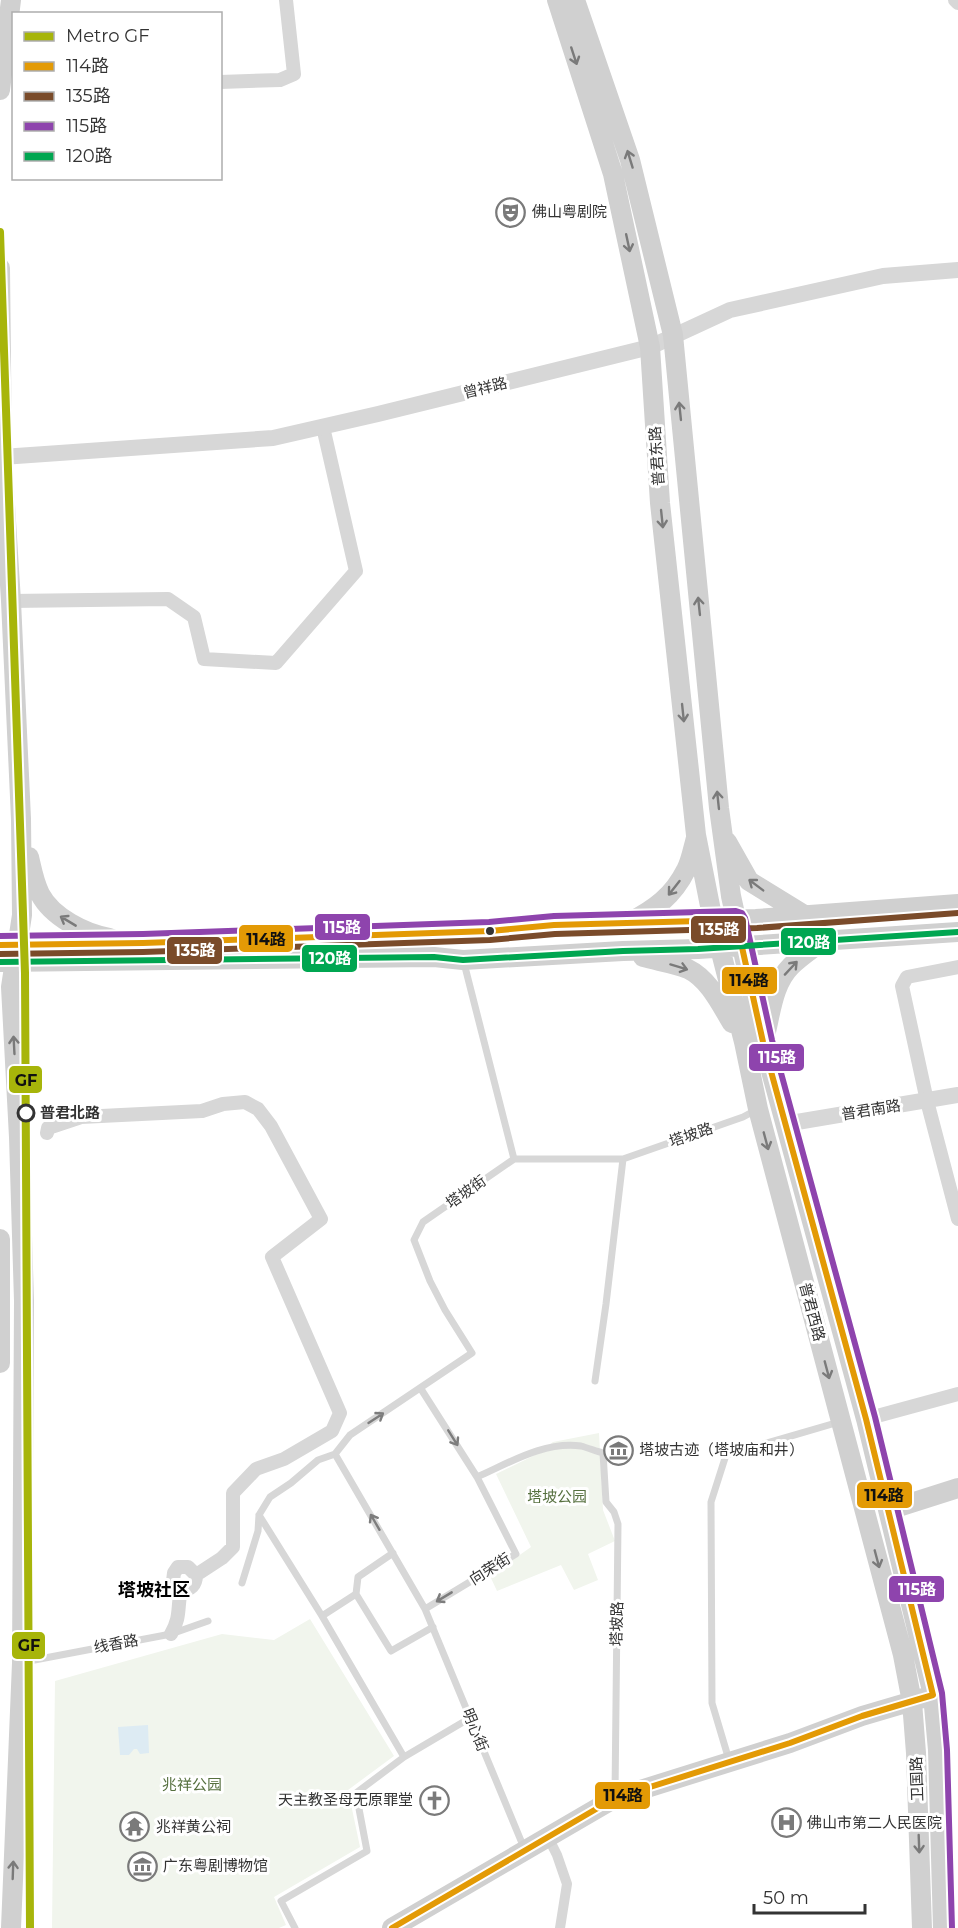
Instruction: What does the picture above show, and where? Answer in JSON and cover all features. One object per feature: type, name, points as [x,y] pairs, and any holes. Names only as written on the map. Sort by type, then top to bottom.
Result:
[{"type":"main road","points":[[0,89],[11,0]]},
{"type":"main road","name":"普君东路","points":[[556,0],[613,174],[650,346],[660,503],[696,835],[713,921]]},
{"type":"main road","name":"普君东路","points":[[575,0],[630,160],[673,335],[722,835],[736,920]]},
{"type":"main road","points":[[0,268],[2,457],[21,819],[22,915],[9,954],[19,1137],[24,1301],[22,1663],[11,1928]]},
{"type":"main road","points":[[21,819],[33,876],[40,895],[53,911],[102,937],[143,943]]},
{"type":"main road","points":[[630,923],[656,908],[674,889],[687,869],[696,835]]},
{"type":"main road","points":[[722,835],[749,881],[806,916]]},
{"type":"main road","points":[[9,954],[143,943],[471,931],[554,925],[736,920],[958,904]]},
{"type":"main road","name":"普君西路","points":[[736,920],[785,1124],[890,1510],[933,1695]]},
{"type":"main road","name":"普君西路","points":[[713,921],[744,1042],[758,1109],[903,1655],[912,1702]]},
{"type":"main road","points":[[9,954],[434,957],[463,960],[821,942],[958,932]]},
{"type":"main road","points":[[764,1042],[781,979],[792,966],[821,942]]},
{"type":"main road","points":[[623,951],[688,969],[700,978],[713,992],[744,1042]]},
{"type":"main road","points":[[0,1239],[0,1363]]},
{"type":"main road","points":[[890,1510],[958,1488]]},
{"type":"main road","points":[[392,1928],[615,1798],[790,1743],[862,1716],[933,1695]]},
{"type":"main road","name":"卫国路","points":[[933,1695],[938,1750],[943,1928]]},
{"type":"main road","name":"卫国路","points":[[912,1702],[922,1928]]},
{"type":"street","points":[[222,82],[280,80],[294,74],[286,0]]},
{"type":"street","name":"曾祥路","points":[[2,457],[273,438],[650,346],[730,310],[883,276],[958,270]]},
{"type":"street","points":[[11,601],[168,599],[194,617],[204,659],[276,663],[356,571],[323,427]]},
{"type":"street","points":[[958,967],[907,977],[902,986],[927,1101],[958,1219]]},
{"type":"street","name":"普君南路","points":[[785,1124],[958,1095]]},
{"type":"street","points":[[47,1132],[48,1128],[53,1125],[81,1117],[202,1111],[223,1104],[245,1102],[258,1109],[271,1126],[321,1219],[272,1257],[340,1413],[332,1431],[284,1459],[256,1468],[233,1493],[232,1547],[222,1558],[196,1575]]},
{"type":"street","points":[[866,1419],[958,1394]]},
{"type":"street","points":[[188,1567],[196,1575],[196,1580],[192,1587],[181,1590],[173,1581],[174,1573],[178,1568],[188,1567]]},
{"type":"street","points":[[171,1634],[178,1622],[178,1600],[181,1590]]},
{"type":"street","points":[[548,1837],[557,1854],[567,1884],[560,1928]]},
{"type":"lane","points":[[463,960],[514,1159]]},
{"type":"lane","name":"塔坡路","points":[[514,1159],[623,1159],[743,1117],[758,1109]]},
{"type":"lane","name":"塔坡街","points":[[421,1389],[472,1353],[430,1281],[414,1240],[423,1222],[514,1159]]},
{"type":"lane","points":[[595,1381],[623,1159]]},
{"type":"lane","points":[[242,1583],[258,1531],[259,1515],[270,1497],[318,1460],[335,1454],[350,1435],[421,1389]]},
{"type":"lane","name":"向荣街","points":[[421,1389],[477,1477],[516,1554],[425,1609]]},
{"type":"lane","points":[[729,1762],[712,1703],[711,1502],[726,1455],[841,1421]]},
{"type":"lane","name":"塔坡路","points":[[477,1477],[536,1451],[561,1446],[582,1446],[603,1454],[606,1502],[614,1512],[618,1524],[615,1798]]},
{"type":"lane","points":[[335,1454],[425,1609]]},
{"type":"lane","points":[[259,1515],[322,1616],[404,1758]]},
{"type":"lane","points":[[393,1553],[358,1577],[356,1594],[391,1651],[433,1627]]},
{"type":"lane","points":[[322,1616],[356,1594]]},
{"type":"lane","name":"明心街","points":[[425,1609],[525,1850]]},
{"type":"lane","name":"线香路","points":[[22,1663],[171,1634],[208,1621]]},
{"type":"lane","points":[[295,1928],[281,1901],[367,1851],[356,1793],[404,1758],[470,1718]]},
{"type":"green space","name":"塔坡公园","points":[[599,1433],[603,1510],[615,1541],[588,1554],[598,1580],[574,1590],[561,1565],[497,1591],[490,1576],[531,1547],[496,1474],[535,1455],[553,1442]]},
{"type":"green space","name":"兆祥公园","points":[[310,1619],[394,1756],[348,1790],[360,1847],[274,1897],[286,1925],[279,1928],[52,1928],[55,1681],[222,1634],[274,1640]]},
{"type":"shaded area","points":[[148,1725],[149,1753],[140,1754],[137,1749],[134,1749],[129,1755],[120,1755],[118,1727]]},
{"type":"metro line","name":"GF","points":[[0,232],[25,973],[30,1928]]},
{"type":"transit line","name":"115路","points":[[0,936],[143,934],[489,922],[554,916],[736,911],[742,913],[772,1040],[875,1417],[942,1693],[947,1750],[952,1928]]},
{"type":"transit line","name":"135路","points":[[0,954],[143,952],[490,940],[555,934],[757,928],[958,913]]},
{"type":"transit line","name":"114路","points":[[0,945],[143,943],[490,931],[554,925],[736,920],[763,1042],[866,1419],[933,1695],[862,1716],[790,1743],[615,1798],[392,1928]]},
{"type":"transit line","name":"120路","points":[[0,962],[434,957],[463,960],[698,949],[958,932]]},
{"type":"place","name":"佛山粤剧院","points":[[511,212]]},
{"type":"place","name":"普君北路","points":[[26,1113]]},
{"type":"place","name":"塔坡古迹（塔坡庙和井）","points":[[618,1450]]},
{"type":"place","name":"天主教圣母无原罪堂","points":[[434,1800]]},
{"type":"place","name":"佛山市第二人民医院","points":[[786,1823]]},
{"type":"place","name":"兆祥黄公祠","points":[[135,1827]]},
{"type":"place","name":"广东粤剧博物馆","points":[[142,1866]]},
{"type":"district","name":"塔坡社区","points":[[154,1590]]}]
